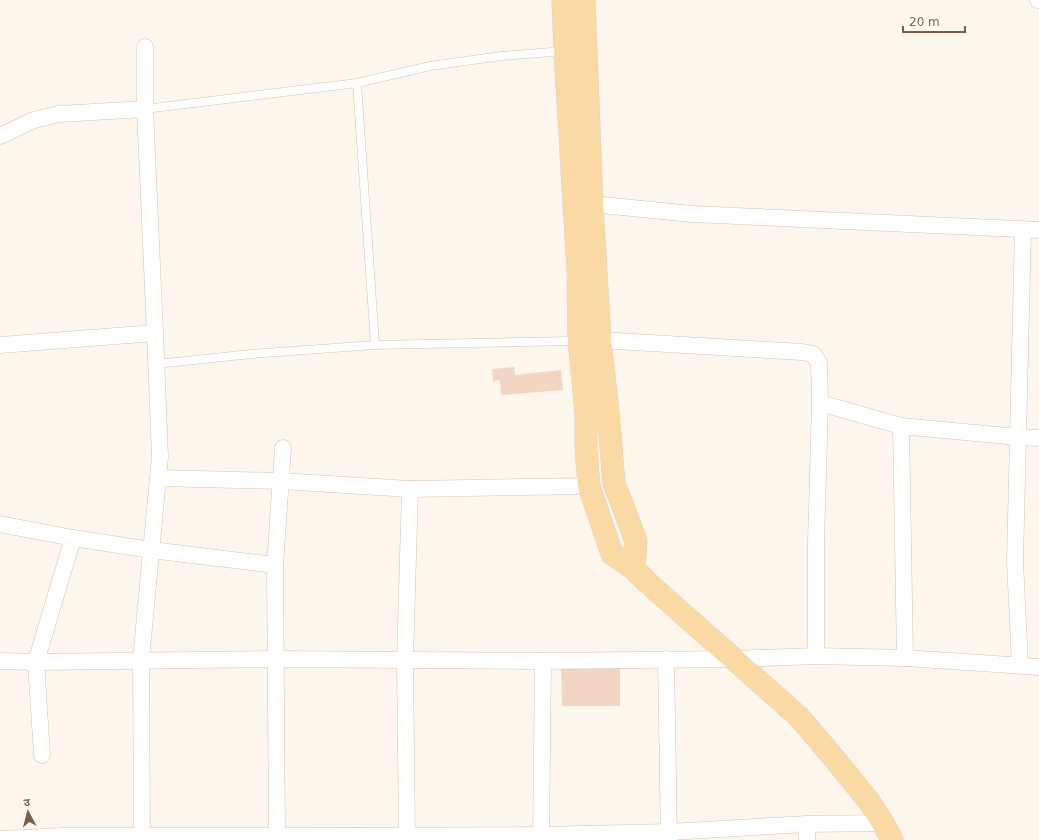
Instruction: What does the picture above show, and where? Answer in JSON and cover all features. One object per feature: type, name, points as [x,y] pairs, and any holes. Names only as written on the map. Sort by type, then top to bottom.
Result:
[{"type":"main road","points":[[563,0],[578,272],[589,340],[608,412],[614,483],[636,541],[634,569]]},
{"type":"main road","points":[[584,0],[592,204],[586,450],[590,486],[612,554],[634,569],[799,717],[868,800],[887,831]]},
{"type":"street","points":[[142,838],[141,660],[160,456],[145,108],[145,47]]},
{"type":"street","points":[[0,136],[34,120],[59,114],[145,108]]},
{"type":"street","points":[[592,204],[692,214],[1039,230]]},
{"type":"street","points":[[1020,665],[1015,561],[1023,229]]},
{"type":"street","points":[[0,345],[155,333]]},
{"type":"street","points":[[589,340],[813,354],[819,363],[820,403],[816,543],[816,656]]},
{"type":"street","points":[[820,403],[900,426],[1039,438]]},
{"type":"street","points":[[900,426],[905,658]]},
{"type":"street","points":[[276,838],[275,565],[282,448]]},
{"type":"street","points":[[158,478],[280,481],[410,489],[590,486]]},
{"type":"street","points":[[407,838],[405,660],[410,489]]},
{"type":"street","points":[[0,524],[73,538],[151,550],[275,565]]},
{"type":"street","points":[[42,755],[36,662],[73,538]]},
{"type":"street","points":[[0,661],[36,662],[276,659],[543,661],[733,659],[816,656],[905,658],[1039,666]]},
{"type":"street","points":[[666,659],[669,836]]},
{"type":"street","points":[[541,837],[543,661]]},
{"type":"street","points":[[0,839],[29,839],[64,836],[142,838],[407,838],[669,836],[887,831]]},
{"type":"lane","points":[[145,108],[357,83],[430,66],[501,56],[565,51]]},
{"type":"lane","points":[[357,83],[375,345]]},
{"type":"lane","points":[[156,364],[251,354],[375,345],[589,340]]},
{"type":"building","points":[[514,367],[515,375],[561,370],[563,390],[501,395],[500,380],[493,381],[492,369]]},
{"type":"building","points":[[620,666],[620,706],[562,706],[561,667]]}]
